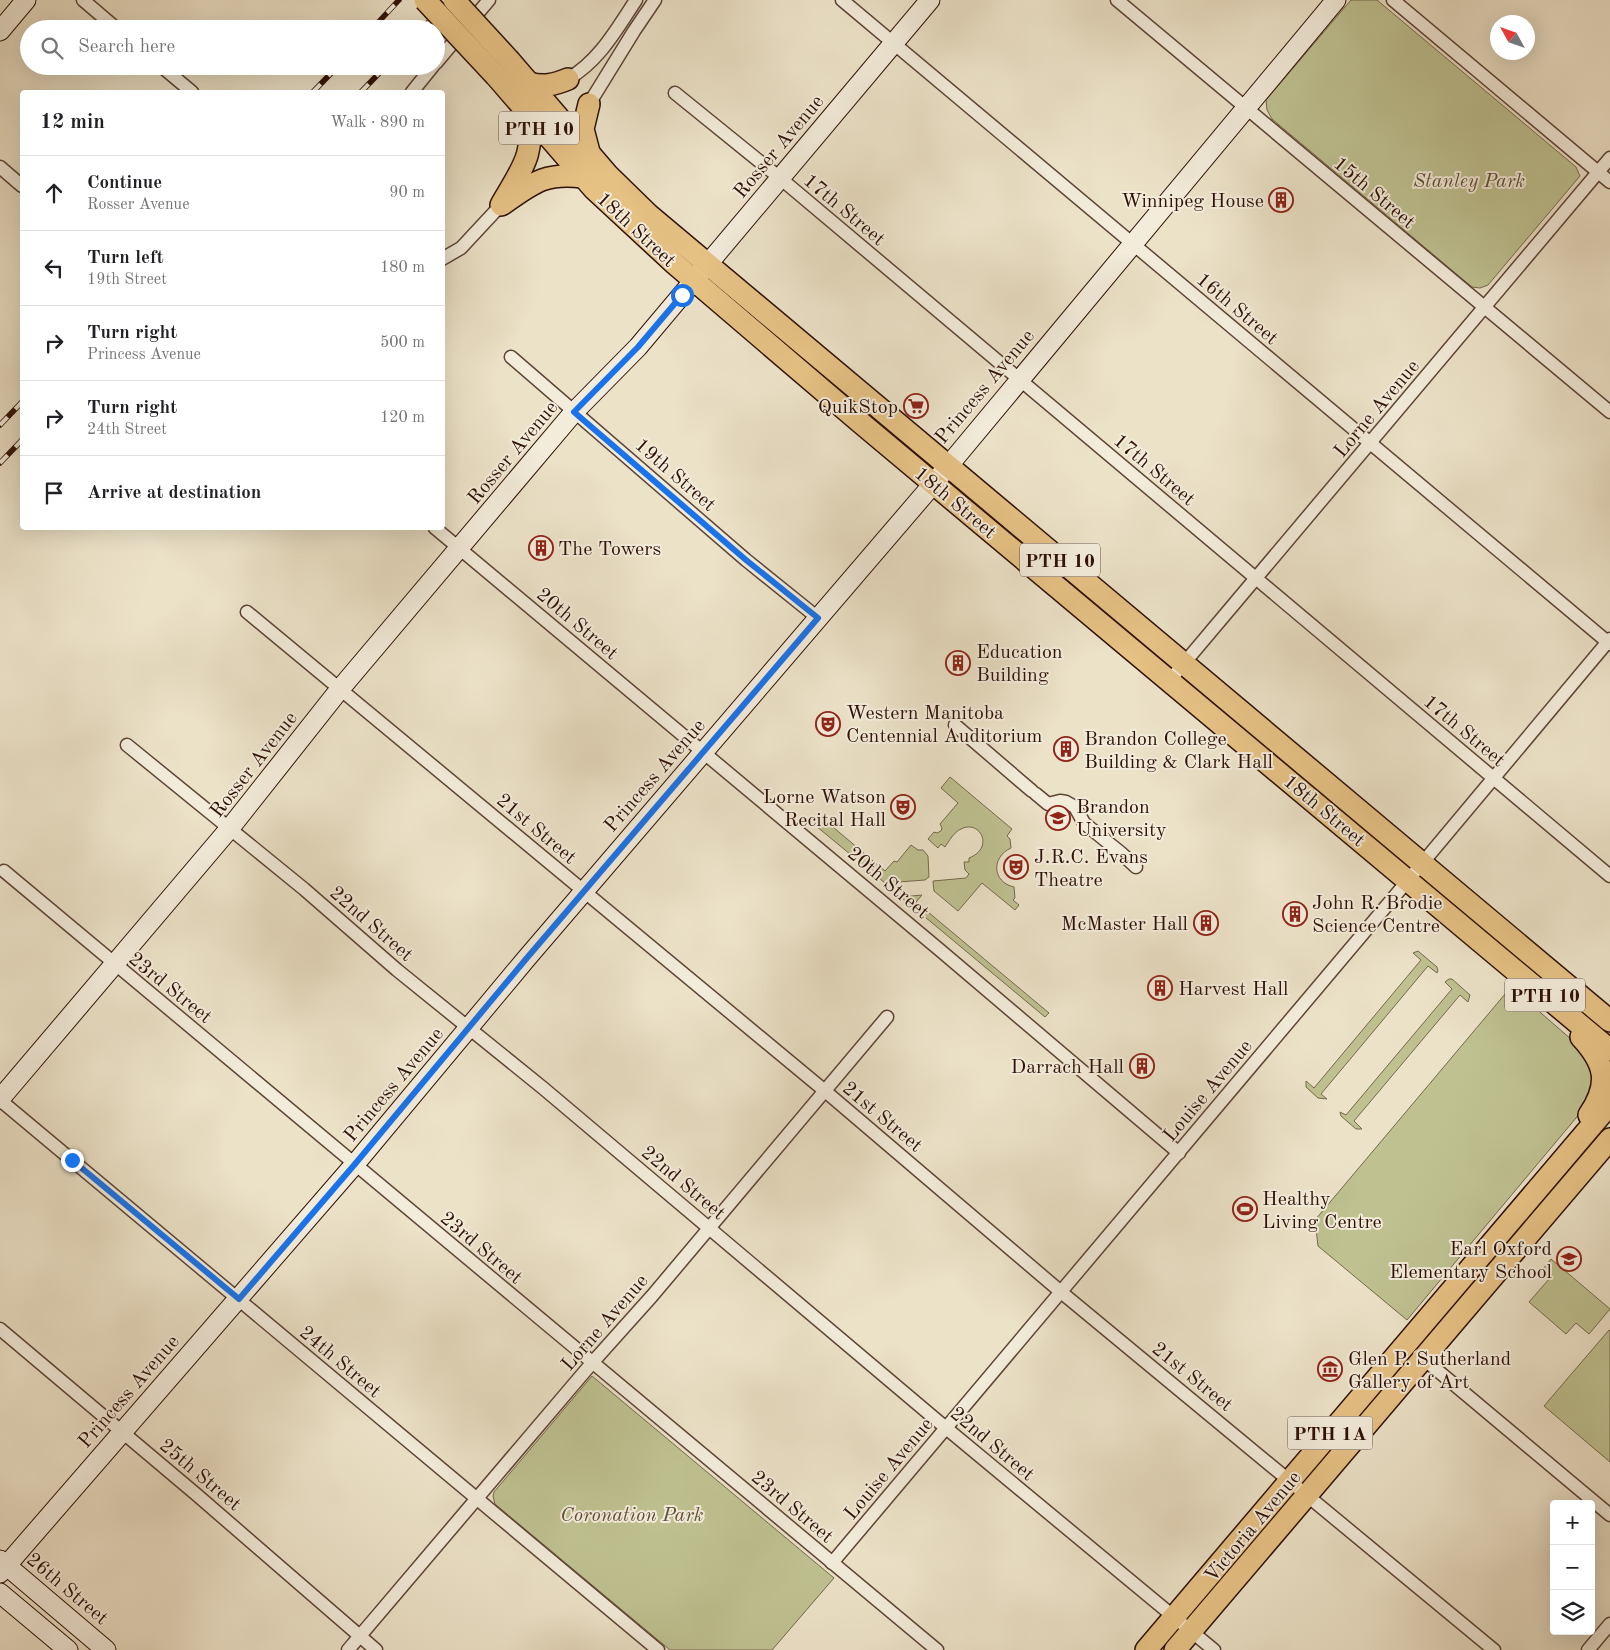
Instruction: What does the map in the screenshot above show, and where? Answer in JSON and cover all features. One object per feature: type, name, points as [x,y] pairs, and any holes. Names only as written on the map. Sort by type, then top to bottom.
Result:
[{"type":"main road","name":"18th Street","points":[[425,0],[503,69],[529,83],[590,155],[701,273],[861,423],[1610,1050]]},
{"type":"main road","name":"18th Street","points":[[454,0],[503,69],[526,112],[583,177],[626,220],[701,273],[947,465],[1610,1021]]},
{"type":"main road","points":[[529,83],[542,86],[568,79]]},
{"type":"main road","points":[[589,104],[586,110],[583,129],[585,143],[590,155]]},
{"type":"main road","points":[[501,206],[528,155],[531,135],[526,112]]},
{"type":"main road","points":[[501,206],[528,187],[548,178],[560,175],[583,177]]},
{"type":"main road","points":[[1481,941],[1508,974],[1579,1035],[1602,1065],[1604,1076],[1601,1096],[1596,1106],[1567,1141],[1515,1216]]},
{"type":"main road","points":[[1537,960],[1584,987],[1610,1009]]},
{"type":"main road","name":"Victoria Avenue","points":[[1146,1650],[1610,1104]]},
{"type":"main road","name":"Victoria Avenue","points":[[1175,1650],[1610,1139]]},
{"type":"main road","points":[[1531,1232],[1561,1208],[1610,1154]]},
{"type":"street","points":[[0,31],[26,0]]},
{"type":"street","points":[[83,0],[106,20]]},
{"type":"street","points":[[445,52],[489,0]]},
{"type":"street","points":[[568,79],[592,62],[601,52],[636,0]]},
{"type":"street","points":[[589,104],[655,0]]},
{"type":"street","name":"16th Street","points":[[842,0],[1609,642]]},
{"type":"street","name":"Rosser Avenue","points":[[0,1099],[230,828],[340,690],[574,412],[638,347],[930,0]]},
{"type":"street","name":"15th Street","points":[[1117,0],[1610,412]]},
{"type":"street","name":"Princess Avenue","points":[[2,1567],[239,1299],[355,1164],[703,752],[934,483],[947,465],[1336,0]]},
{"type":"street","points":[[1393,0],[1610,182]]},
{"type":"street","points":[[172,75],[190,90]]},
{"type":"street","points":[[414,90],[426,75]]},
{"type":"street","name":"17th Street","points":[[675,93],[780,178],[1610,876]]},
{"type":"street","name":"Lorne Avenue","points":[[1170,680],[1258,579],[1610,158]]},
{"type":"street","points":[[0,167],[20,184]]},
{"type":"street","points":[[445,257],[462,248],[501,206]]},
{"type":"street","name":"19th Street","points":[[511,357],[746,560],[818,618]]},
{"type":"street","name":"20th Street","points":[[437,530],[1179,1153]]},
{"type":"street","name":"21st Street","points":[[247,612],[825,1091],[1061,1292],[1494,1650]]},
{"type":"street","name":"Louise Avenue","points":[[832,1563],[1609,642]]},
{"type":"street","points":[[954,725],[1048,804],[1060,801],[1071,804],[1079,812],[1084,823],[1136,867]]},
{"type":"street","name":"22nd Street","points":[[127,745],[230,828],[397,970],[470,1028],[946,1428],[1214,1650]]},
{"type":"street","name":"23rd Street","points":[[4,871],[937,1650]]},
{"type":"street","name":"Lorne Avenue","points":[[348,1650],[592,1363],[710,1228],[887,1017]]},
{"type":"street","name":"24th Street","points":[[0,1099],[658,1650]]},
{"type":"street","name":"25th Street","points":[[0,1329],[197,1495],[376,1650]]},
{"type":"street","points":[[1406,1343],[1610,1515]]},
{"type":"street","name":"26th Street","points":[[2,1567],[106,1650]]},
{"type":"street","points":[[0,1593],[68,1650]]},
{"type":"street","points":[[1588,1650],[1610,1624]]},
{"type":"green space","name":"Stanley Park","points":[[1351,0],[1377,0],[1576,167],[1580,176],[1488,285],[1480,288],[1472,287],[1272,119],[1267,110],[1266,100]]},
{"type":"green space","points":[[950,777],[1012,829],[1007,836],[1010,839],[1011,848],[1000,857],[997,869],[1001,880],[1014,887],[1015,898],[1013,900],[1019,905],[1015,910],[982,883],[958,911],[934,891],[933,881],[966,878],[969,874],[965,870],[964,862],[969,862],[969,858],[977,853],[983,842],[979,831],[968,827],[956,832],[945,847],[941,844],[938,848],[928,839],[934,832],[941,831],[940,824],[958,803],[941,788]]},
{"type":"green space","points":[[822,821],[827,822],[885,871],[894,861],[897,862],[911,845],[918,850],[923,850],[928,856],[929,877],[925,880],[885,883],[816,826]]},
{"type":"green space","points":[[922,895],[916,902],[1049,1013],[1045,1017],[901,897]]},
{"type":"green space","points":[[1418,951],[1437,967],[1437,973],[1428,966],[1321,1094],[1327,1099],[1318,1098],[1306,1087],[1306,1081],[1314,1088],[1421,960],[1413,953]]},
{"type":"green space","points":[[1452,979],[1470,995],[1468,1002],[1460,995],[1354,1121],[1362,1129],[1356,1129],[1341,1116],[1340,1112],[1346,1115],[1452,989],[1445,982]]},
{"type":"green space","points":[[1511,987],[1579,1046],[1595,1073],[1586,1106],[1407,1320],[1318,1246],[1315,1220]]},
{"type":"green space","points":[[1551,1259],[1610,1309],[1589,1334],[1576,1323],[1566,1334],[1529,1302],[1550,1278],[1542,1270]]},
{"type":"green space","points":[[1610,1331],[1610,1462],[1544,1406]]},
{"type":"green space","name":"Coronation Park","points":[[592,1376],[834,1578],[772,1650],[670,1650],[495,1504],[494,1492]]},
{"type":"railway","points":[[380,20],[399,0]]},
{"type":"railway","points":[[431,20],[450,0]]},
{"type":"railway","points":[[315,90],[329,75]]},
{"type":"railway","points":[[363,90],[377,75]]},
{"type":"railway","points":[[0,425],[20,404]]},
{"type":"railway","points":[[0,463],[20,442]]},
{"type":"place","name":"Winnipeg House","points":[[1281,200]]},
{"type":"place","name":"QuikStop","points":[[916,406]]},
{"type":"place","name":"The Towers","points":[[541,548]]},
{"type":"place","name":"Education Building","points":[[958,663]]},
{"type":"place","name":"Western Manitoba Centennial Auditorium","points":[[828,724]]},
{"type":"place","name":"Brandon College Building & Clark Hall","points":[[1066,749]]},
{"type":"place","name":"Lorne Watson Recital Hall","points":[[903,807]]},
{"type":"place","name":"Brandon University","points":[[1058,818]]},
{"type":"place","name":"J.R.C. Evans Theatre","points":[[1016,867]]},
{"type":"place","name":"John R. Brodie Science Centre","points":[[1295,914]]},
{"type":"place","name":"McMaster Hall","points":[[1206,923]]},
{"type":"place","name":"Harvest Hall","points":[[1160,988]]},
{"type":"place","name":"Darrach Hall","points":[[1142,1066]]},
{"type":"place","name":"Healthy Living Centre","points":[[1245,1209]]},
{"type":"place","name":"Earl Oxford Elementary School","points":[[1569,1259]]},
{"type":"place","name":"Glen P. Sutherland Gallery of Art","points":[[1330,1369]]},
{"type":"route","points":[[72,1160],[239,1299],[470,1028],[526,959],[818,618],[746,560],[574,412],[638,347],[682,295]]}]
